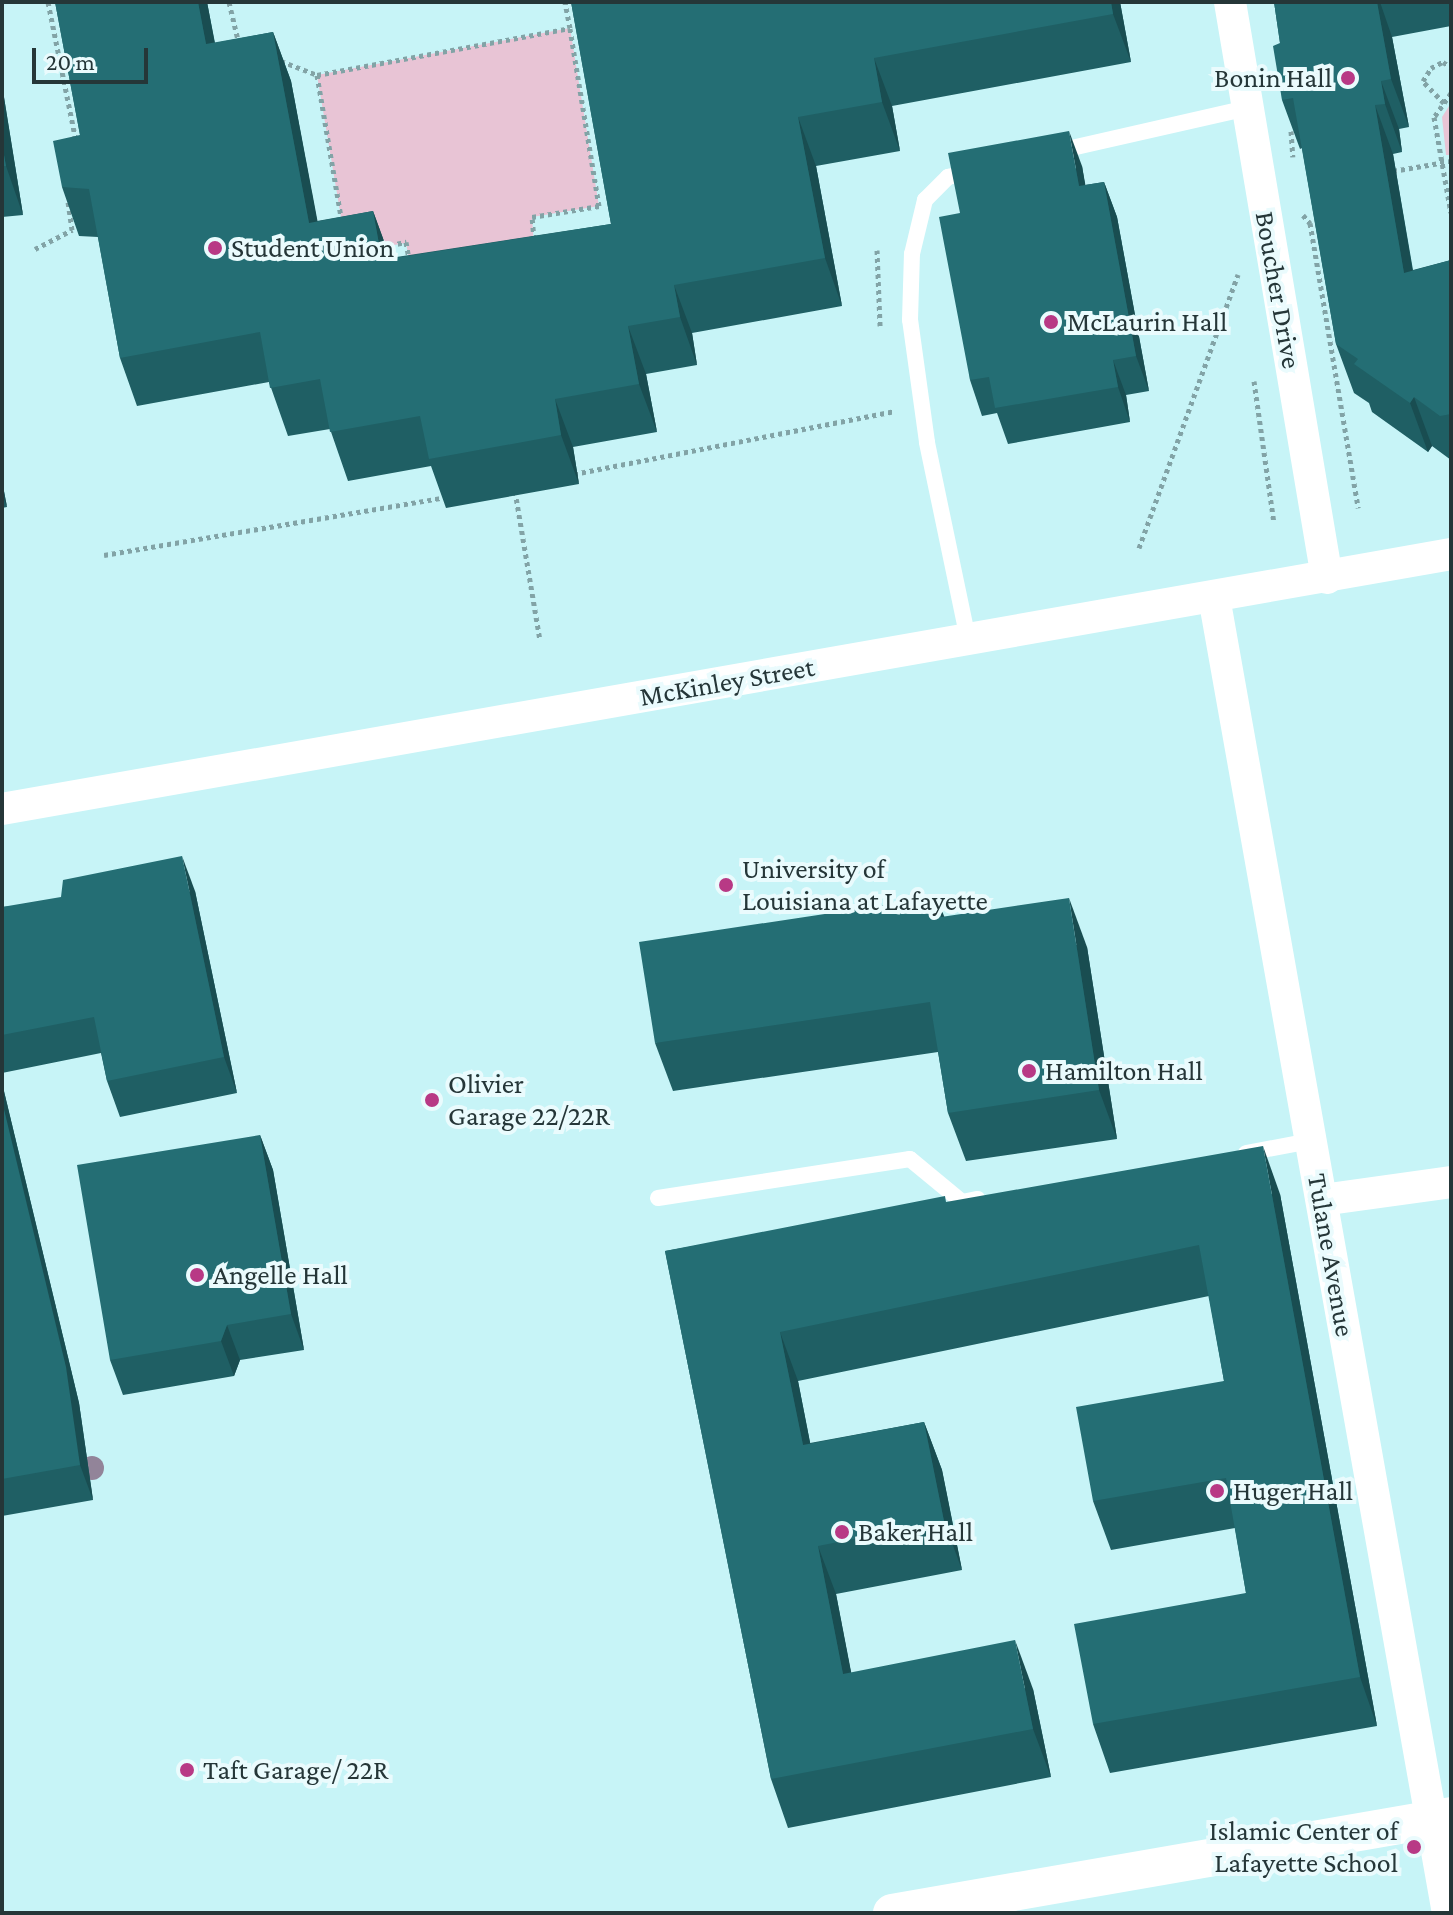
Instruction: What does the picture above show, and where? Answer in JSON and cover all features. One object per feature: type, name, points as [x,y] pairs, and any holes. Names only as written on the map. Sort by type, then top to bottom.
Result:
[{"type":"street","name":"Boucher Drive","points":[[1230,2],[1248,108],[1277,191],[1327,578]]},
{"type":"street","name":"McKinley Street","points":[[2,809],[1451,554]]},
{"type":"street","name":"Tulane Avenue","points":[[1214,597],[1311,1141],[1441,1817],[1448,1913]]},
{"type":"street","points":[[1322,1200],[1451,1182]]},
{"type":"street","points":[[892,1913],[1441,1817]]},
{"type":"lane","points":[[1041,155],[1248,108]]},
{"type":"lane","points":[[968,639],[927,442],[910,320],[912,254],[932,188],[948,177],[994,166]]},
{"type":"lane","points":[[1220,1157],[1311,1141]]},
{"type":"lane","points":[[658,1198],[910,1159],[962,1202],[992,1197]]},
{"type":"path","points":[[48,2],[78,138],[70,150]]},
{"type":"path","points":[[229,2],[240,46],[253,51]]},
{"type":"path","points":[[534,246],[532,217],[599,206],[565,2]]},
{"type":"path","points":[[266,56],[317,75],[570,28]]},
{"type":"path","points":[[1444,103],[1423,81],[1431,68],[1443,62],[1451,67]]},
{"type":"path","points":[[317,75],[344,238]]},
{"type":"path","points":[[1451,93],[1434,117],[1451,213]]},
{"type":"path","points":[[1289,120],[1295,150],[1277,191],[1296,206],[1310,223],[1358,508]]},
{"type":"path","points":[[1382,173],[1451,161]]},
{"type":"path","points":[[35,249],[72,230],[66,189]]},
{"type":"path","points":[[377,248],[406,242],[411,267]]},
{"type":"path","points":[[877,250],[882,341]]},
{"type":"path","points":[[1139,548],[1239,271],[1241,287]]},
{"type":"path","points":[[1252,366],[1274,523]]},
{"type":"path","points":[[560,477],[895,414],[892,399]]},
{"type":"path","points":[[499,488],[530,483]]},
{"type":"path","points":[[514,486],[540,640]]},
{"type":"path","points":[[104,555],[451,496]]},
{"type":"shaded area","points":[[570,28],[599,206],[532,217],[535,260],[413,280],[406,243],[347,253],[317,75]]},
{"type":"shaded area","points":[[1451,103],[1451,155],[1446,155],[1442,117]]},
{"type":"building","name":"Student Union","points":[[55,2],[198,2],[206,44],[273,32],[309,223],[373,211],[382,260],[611,224],[571,2],[1111,2],[1113,14],[874,58],[882,102],[798,117],[825,258],[674,285],[680,317],[628,326],[639,384],[555,399],[561,435],[429,459],[420,416],[330,432],[320,379],[270,388],[260,332],[120,358],[89,189],[62,187],[53,141],[80,135]]},
{"type":"building","points":[[1274,2],[1377,2],[1391,79],[1381,81],[1385,104],[1375,105],[1404,273],[1451,260],[1451,414],[1440,416],[1414,397],[1410,403],[1354,364],[1358,359],[1336,344],[1293,98],[1282,100],[1273,46],[1280,43]]},
{"type":"building","name":"McLaurin Hall","points":[[1069,131],[1079,186],[1104,182],[1136,356],[1113,360],[1118,387],[995,408],[989,377],[970,380],[939,217],[960,213],[948,153]]},
{"type":"building","points":[[2,144],[6,166],[2,166]]},
{"type":"building","points":[[182,856],[224,1057],[107,1081],[94,1017],[2,1035],[2,907],[61,897],[63,880]]},
{"type":"building","name":"Hamilton Hall","points":[[937,897],[941,917],[1069,898],[1099,1090],[948,1113],[930,1002],[655,1043],[639,942]]},
{"type":"building","points":[[2,1101],[66,1367],[80,1465],[2,1479]]},
{"type":"building","points":[[260,1135],[291,1314],[227,1325],[221,1341],[110,1360],[77,1165]]},
{"type":"building","points":[[1263,1146],[1360,1677],[1093,1724],[1074,1624],[1246,1593],[1226,1478],[1093,1501],[1076,1407],[1224,1381],[1199,1245],[780,1332],[803,1445],[924,1422],[944,1521],[818,1546],[843,1674],[1015,1640],[1033,1729],[771,1779],[665,1251],[945,1196],[946,1202]]},
{"type":"place","name":"Bonin Hall","points":[[1348,78]]},
{"type":"place","name":"Student Union","points":[[215,248]]},
{"type":"place","name":"McLaurin Hall","points":[[1051,322]]},
{"type":"place","name":"University of Louisiana at Lafayette","points":[[726,885]]},
{"type":"place","name":"Hamilton Hall","points":[[1029,1071]]},
{"type":"place","name":"Olivier Garage 22/22R","points":[[432,1100]]},
{"type":"place","name":"Angelle Hall","points":[[197,1275]]},
{"type":"place","name":"Huger Hall","points":[[1217,1491]]},
{"type":"place","name":"Baker Hall","points":[[842,1532]]},
{"type":"place","name":"Taft Garage/ 22R","points":[[187,1770]]},
{"type":"place","name":"Islamic Center of Lafayette School","points":[[1414,1847]]}]
